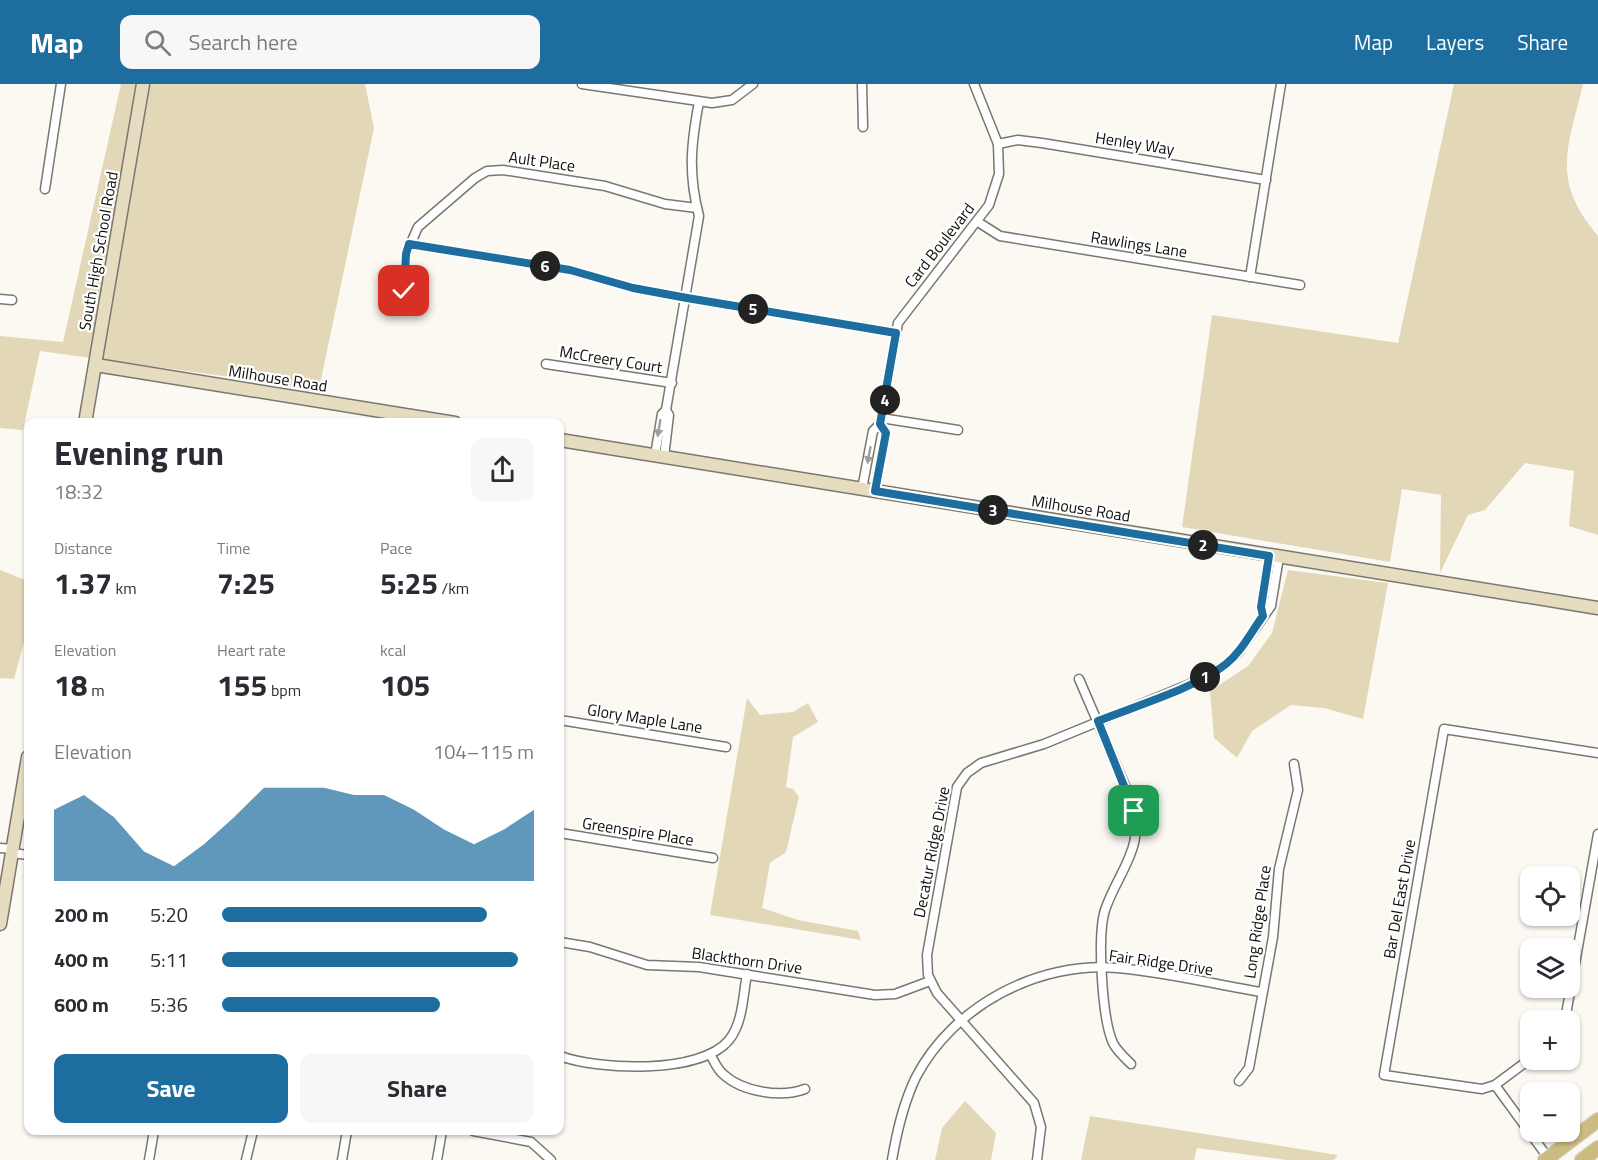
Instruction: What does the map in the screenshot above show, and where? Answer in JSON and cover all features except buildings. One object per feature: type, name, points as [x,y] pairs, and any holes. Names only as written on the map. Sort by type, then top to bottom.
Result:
[{"type":"main road","points":[[1547,1159],[1598,1120]]},
{"type":"main road","points":[[1582,1160],[1598,1148]]},
{"type":"street","points":[[45,189],[61,84]]},
{"type":"street","name":"South High School Road","points":[[86,418],[143,84]]},
{"type":"street","points":[[582,84],[621,87],[699,102],[732,100],[741,96],[753,84]]},
{"type":"street","points":[[862,84],[863,127]]},
{"type":"street","name":"Card Boulevard","points":[[862,489],[873,431],[881,421],[898,323],[978,222],[989,205],[999,174],[998,144],[974,84]]},
{"type":"street","points":[[1250,277],[1281,84]]},
{"type":"street","points":[[659,456],[662,414],[666,410],[672,383],[699,216],[690,147],[699,102]]},
{"type":"street","name":"Henley Way","points":[[998,144],[1018,140],[1042,143],[1266,180]]},
{"type":"street","name":"Ault Place","points":[[409,244],[418,227],[440,206],[474,177],[487,171],[503,170],[605,186],[665,204],[697,208]]},
{"type":"street","name":"Rawlings Lane","points":[[978,222],[1000,236],[1300,285]]},
{"type":"street","points":[[404,291],[406,254],[409,244],[570,270],[633,288],[896,333]]},
{"type":"street","points":[[0,299],[12,300]]},
{"type":"street","name":"McCreery Court","points":[[546,364],[672,383]]},
{"type":"street","name":"Milhouse Road","points":[[96,365],[424,418]]},
{"type":"street","points":[[881,421],[957,430]]},
{"type":"street","name":"Card Boulevard","points":[[875,491],[886,433],[881,421]]},
{"type":"street","name":"Milhouse Road","points":[[564,441],[1598,608]]},
{"type":"street","name":"Decatur Ridge Drive","points":[[930,981],[927,955],[954,798],[961,781],[982,762],[1025,751],[1212,673],[1238,652],[1263,616],[1261,607],[1274,556]]},
{"type":"street","points":[[1079,678],[1130,797],[1136,827],[1130,861],[1105,912],[1102,968],[1105,1008],[1113,1043],[1131,1064]]},
{"type":"street","name":"Glory Maple Lane","points":[[564,721],[726,747]]},
{"type":"street","name":"Bar Del East Drive","points":[[1495,1085],[1474,1089],[1384,1075],[1444,729],[1598,753]]},
{"type":"street","name":"Long Ridge Place","points":[[1239,1081],[1249,1068],[1261,992],[1273,937],[1279,869],[1298,790],[1294,764]]},
{"type":"street","points":[[0,924],[8,850],[24,776]]},
{"type":"street","name":"Greenspire Place","points":[[564,834],[712,858]]},
{"type":"street","points":[[1567,1010],[1598,834]]},
{"type":"street","points":[[8,850],[24,854]]},
{"type":"street","name":"Blackthorn Drive","points":[[564,943],[590,947],[647,965],[692,966],[882,995],[908,991],[930,981]]},
{"type":"street","name":"Fair Ridge Drive","points":[[892,1160],[899,1122],[913,1085],[936,1048],[961,1021],[996,996],[1031,979],[1070,970],[1118,968],[1261,992]]},
{"type":"street","points":[[564,1057],[583,1062],[633,1066],[679,1062],[710,1054],[727,1043],[736,1029],[747,974]]},
{"type":"street","points":[[930,981],[961,1021],[1037,1108],[1041,1130],[1036,1160]]},
{"type":"street","points":[[710,1054],[721,1073],[738,1085],[789,1095],[805,1089]]},
{"type":"street","points":[[1520,1066],[1495,1085],[1547,1159]]},
{"type":"street","points":[[149,1160],[153,1135]]},
{"type":"street","points":[[246,1160],[252,1135]]},
{"type":"street","points":[[342,1160],[345,1135]]},
{"type":"street","points":[[437,1160],[441,1135]]},
{"type":"street","points":[[494,1135],[531,1142],[551,1160]]},
{"type":"shaded area","points":[[121,84],[365,84],[374,128],[319,389],[40,351],[23,430],[0,428],[0,336],[63,342]]},
{"type":"shaded area","points":[[1454,84],[1583,84],[1568,145],[1567,163],[1568,180],[1573,197],[1583,216],[1598,236],[1598,535],[1569,526],[1574,471],[1525,463],[1485,510],[1468,515],[1440,573],[1441,495],[1402,489],[1390,562],[1182,527],[1212,315],[1398,343]]},
{"type":"shaded area","points":[[0,570],[24,579],[24,642],[14,679],[0,678]]},
{"type":"shaded area","points":[[1288,570],[1388,583],[1363,719],[1324,708],[1291,705],[1252,731],[1237,758],[1214,738],[1210,691],[1248,666],[1272,633]]},
{"type":"shaded area","points":[[747,698],[760,715],[793,712],[808,703],[818,722],[793,737],[786,787],[793,789],[799,797],[786,852],[770,863],[762,908],[798,920],[858,931],[861,940],[710,915]]},
{"type":"shaded area","points":[[965,1101],[996,1133],[991,1160],[935,1160],[942,1128]]},
{"type":"shaded area","points":[[1090,1116],[1338,1155],[1334,1160],[1287,1160],[1197,1148],[1194,1160],[1081,1160]]},
{"type":"route","points":[[404,291],[406,254],[409,244],[570,270],[633,288],[896,333],[880,424],[886,433],[875,491],[1269,556],[1261,607],[1263,616],[1238,652],[1225,664],[1197,681],[1098,721],[1134,811]]}]
